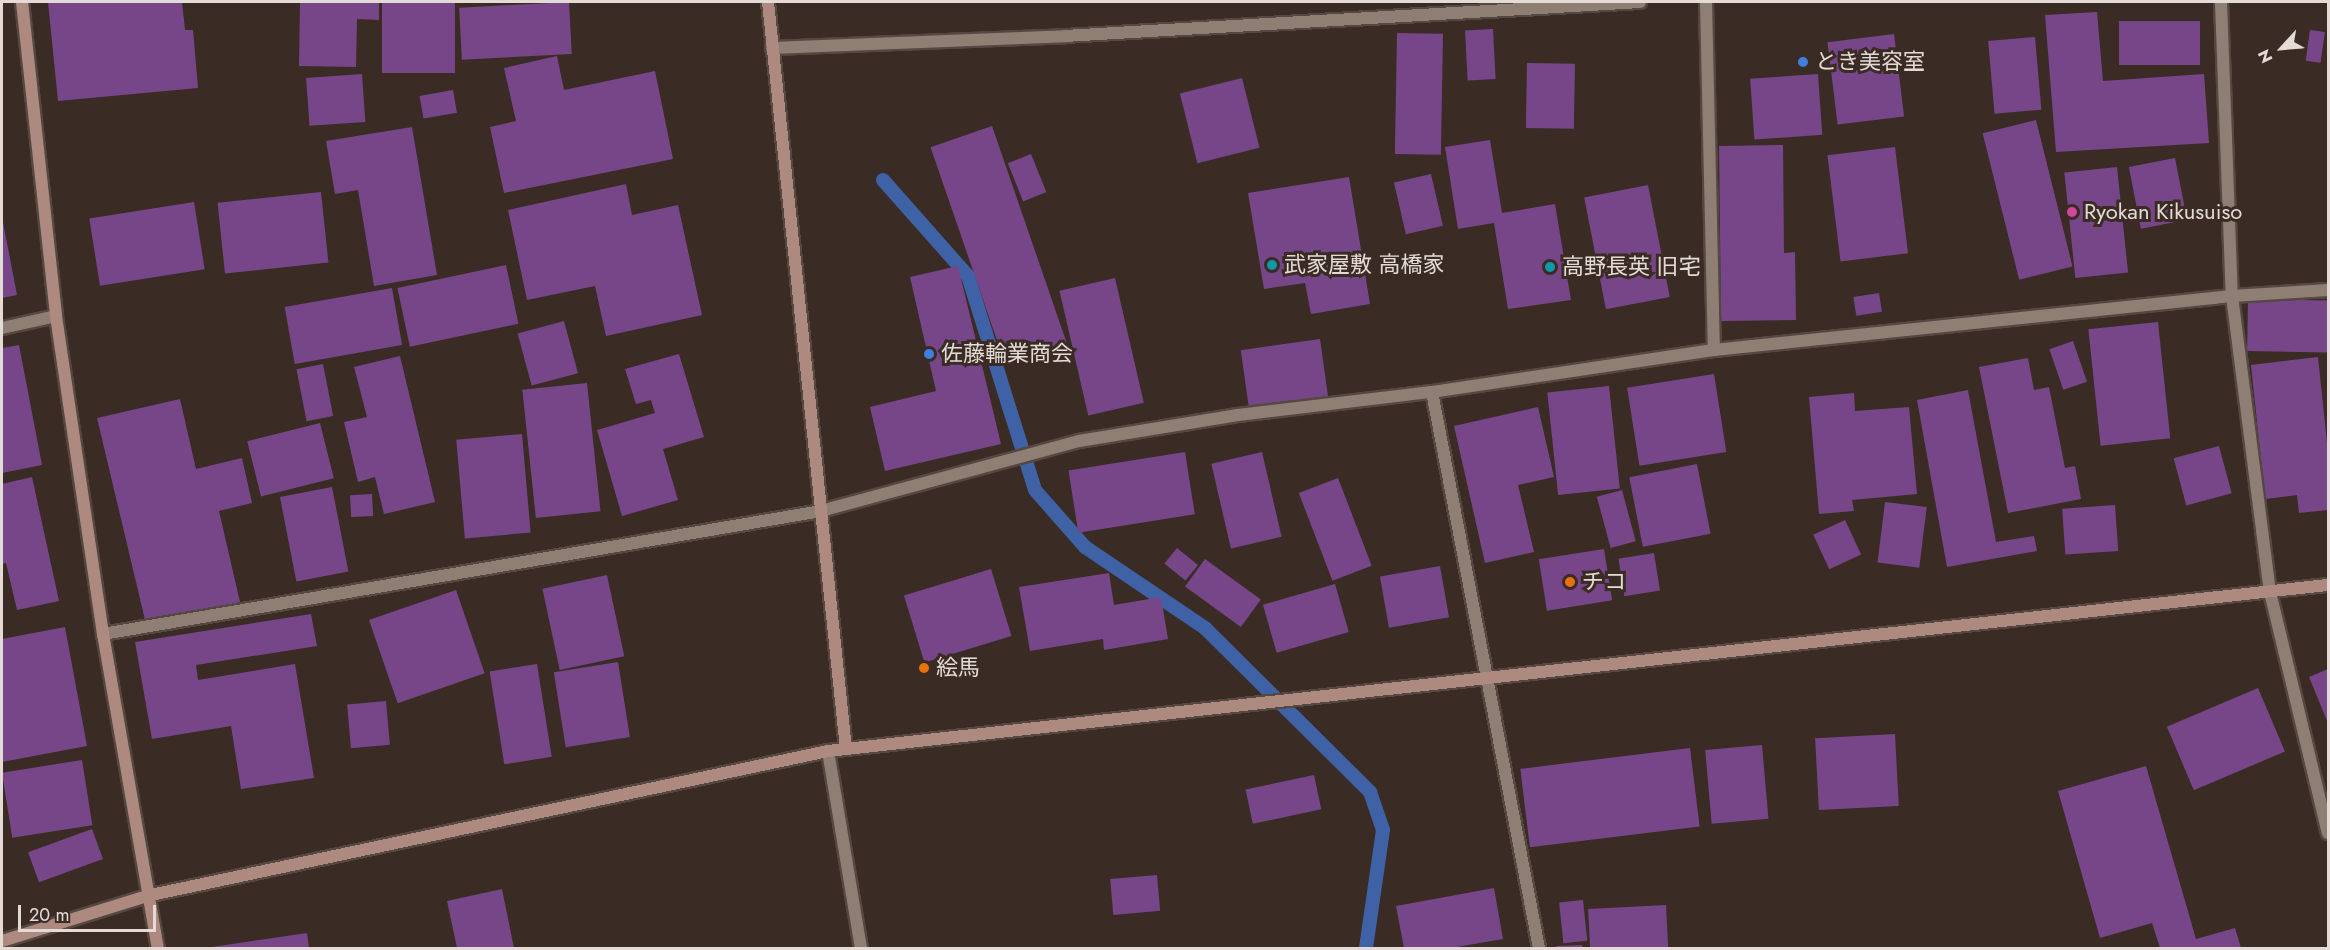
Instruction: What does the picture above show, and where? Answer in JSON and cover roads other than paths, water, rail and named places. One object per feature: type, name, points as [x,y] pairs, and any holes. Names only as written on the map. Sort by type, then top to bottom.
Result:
[{"type":"street","points":[[22,2],[56,316],[103,634],[152,895],[158,948]]},
{"type":"street","points":[[768,2],[846,749]]},
{"type":"street","points":[[772,48],[1065,36],[1640,2]]},
{"type":"street","points":[[1706,2],[1714,350]]},
{"type":"street","points":[[2222,2],[2232,296],[2270,592],[2328,833]]},
{"type":"street","points":[[103,634],[821,511],[1079,441],[1238,415],[1432,392],[1714,350],[2232,296],[2328,290]]},
{"type":"street","points":[[2,328],[56,316]]},
{"type":"street","points":[[1432,392],[1539,948]]},
{"type":"street","points":[[2,941],[152,895],[828,751],[1489,681],[2328,585]]},
{"type":"street","points":[[828,751],[861,948]]},
{"type":"waterway","points":[[883,180],[968,276],[1035,490],[1085,547],[1205,628],[1370,792],[1383,830],[1366,948]]},
{"type":"place","name":"とき美容室","points":[[1803,62]]},
{"type":"place","name":"Ryokan Kikusuiso","points":[[2072,212]]},
{"type":"place","name":"武家屋敷 高橋家","points":[[1272,265]]},
{"type":"place","name":"高野長英 旧宅","points":[[1550,267]]},
{"type":"place","name":"佐藤輪業商会","points":[[929,354]]},
{"type":"place","name":"チコ","points":[[1570,582]]},
{"type":"place","name":"絵馬","points":[[924,668]]}]
